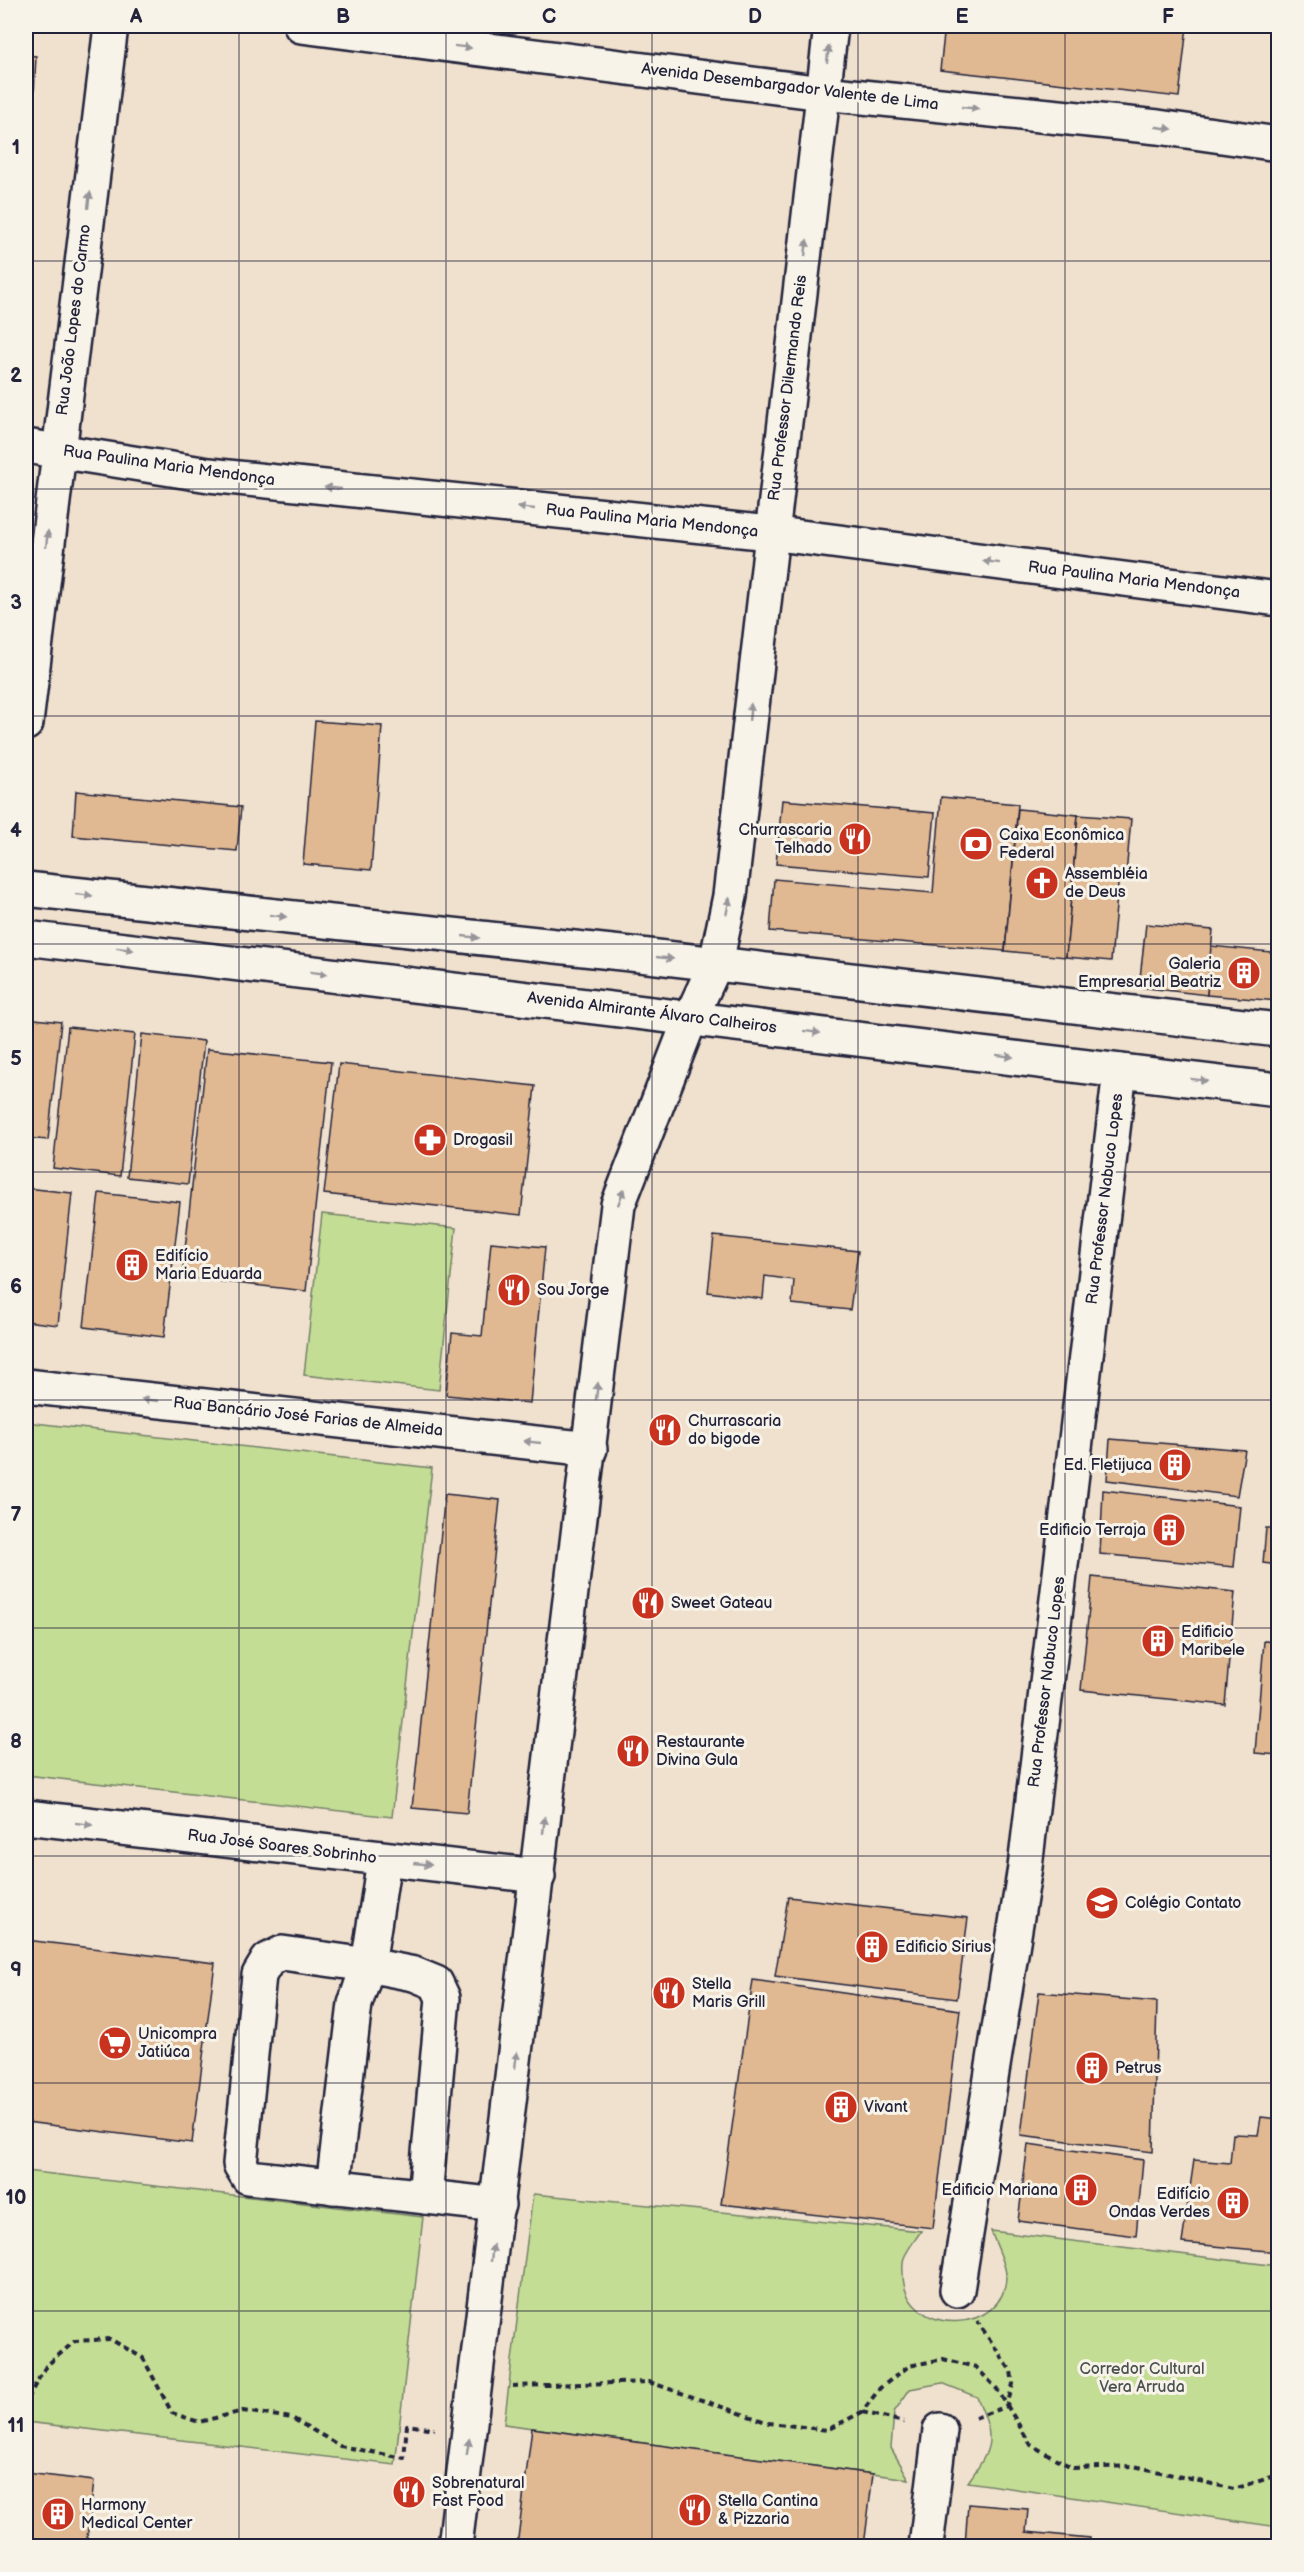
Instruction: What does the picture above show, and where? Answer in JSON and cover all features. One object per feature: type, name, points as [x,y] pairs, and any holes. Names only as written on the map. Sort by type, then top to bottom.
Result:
[{"type":"street","name":"Rua João Lopes do Carmo","points":[[26,723],[57,450],[111,26]]},
{"type":"street","name":"Avenida Desembargador Valente de Lima","points":[[301,26],[823,93],[1158,127],[1278,144]]},
{"type":"street","name":"Rua Professor Dilermando Reis","points":[[455,2547],[618,1205],[691,1017],[716,963],[730,896],[770,533],[831,26]]},
{"type":"street","name":"Rua Paulina Maria Mendonça","points":[[26,446],[210,475],[770,533],[1278,599]]},
{"type":"street","points":[[26,889],[716,963],[1278,1030]]},
{"type":"street","name":"Avenida Almirante Álvaro Calheiros","points":[[26,938],[1278,1090]]},
{"type":"street","name":"Rua Professor Nabuco Lopes","points":[[957,2290],[1025,1867],[1120,1071]]},
{"type":"street","name":"Rua Bancário José Farias de Almeida","points":[[26,1386],[590,1449]]},
{"type":"street","name":"Rua José Soares Sobrinho","points":[[26,1817],[538,1876]]},
{"type":"street","points":[[333,2187],[355,2004],[368,1965],[384,1860]]},
{"type":"street","points":[[425,2197],[442,1998],[436,1983],[414,1974],[368,1965],[282,1953],[268,1960],[258,1975],[240,2164],[242,2171],[248,2177],[333,2187],[498,2205]]},
{"type":"street","points":[[926,2547],[940,2430]]},
{"type":"path","points":[[957,2290],[1011,2371],[1013,2384],[1007,2406]]},
{"type":"path","points":[[26,2397],[46,2366],[75,2341],[110,2339],[143,2358],[172,2413],[199,2422],[243,2410],[292,2418],[340,2446],[404,2458],[407,2425],[470,2435]]},
{"type":"path","points":[[475,2387],[649,2382],[768,2423],[827,2430],[862,2412],[880,2388],[909,2366],[943,2359],[976,2367],[997,2389],[1031,2445],[1073,2468],[1134,2466],[1234,2489],[1275,2476],[1278,2472]]},
{"type":"path","points":[[862,2412],[940,2430],[1007,2406]]},
{"type":"green space","points":[[322,1214],[456,1228],[439,1390],[304,1375]]},
{"type":"green space","points":[[26,1422],[432,1468],[392,1817],[26,1775]]},
{"type":"green space","points":[[26,2171],[423,2217],[395,2465],[26,2422]]},
{"type":"green space","name":"Corredor Cultural Vera Arruda","points":[[533,2194],[921,2231],[903,2260],[903,2276],[908,2297],[921,2311],[937,2319],[956,2322],[975,2318],[991,2309],[1002,2294],[1006,2274],[991,2231],[1278,2266],[1278,2527],[968,2482],[987,2450],[989,2432],[987,2422],[977,2397],[942,2383],[910,2389],[894,2412],[891,2448],[909,2479],[504,2424]]},
{"type":"building","points":[[945,26],[1187,26],[1179,97],[940,70]]},
{"type":"building","points":[[26,55],[36,56],[33,114],[26,113]]},
{"type":"building","points":[[315,721],[382,726],[371,870],[303,864]]},
{"type":"building","points":[[76,791],[241,807],[237,851],[73,836]]},
{"type":"building","name":"Caixa Econômica Federal","points":[[941,797],[1018,804],[1005,951],[770,931],[774,879],[933,893]]},
{"type":"building","name":"Churrascaria Telhado","points":[[782,800],[935,813],[929,877],[776,864]]},
{"type":"building","name":"Assembléia de Deus","points":[[1018,809],[1078,815],[1066,957],[1005,951]]},
{"type":"building","points":[[1078,815],[1131,819],[1126,875],[1119,874],[1111,961],[1066,957]]},
{"type":"building","points":[[1146,924],[1213,930],[1207,995],[1139,987]]},
{"type":"building","name":"Galeria Empresarial Beatriz","points":[[1278,945],[1278,1001],[1207,995],[1211,946],[1271,952]]},
{"type":"building","points":[[26,1018],[61,1022],[48,1140],[26,1138]]},
{"type":"building","points":[[68,1027],[135,1034],[120,1176],[53,1168]]},
{"type":"building","points":[[142,1034],[204,1041],[188,1184],[127,1177]]},
{"type":"building","points":[[207,1049],[331,1062],[306,1291],[182,1277]]},
{"type":"building","name":"Drogasil","points":[[339,1064],[535,1086],[521,1215],[324,1194]]},
{"type":"building","points":[[26,1188],[72,1193],[58,1325],[26,1321]]},
{"type":"building","name":"Edifício Maria Eduarda","points":[[99,1193],[180,1202],[164,1337],[84,1327]]},
{"type":"building","points":[[714,1236],[858,1251],[850,1310],[792,1304],[794,1280],[765,1276],[763,1299],[708,1292]]},
{"type":"building","name":"Sou Jorge","points":[[491,1242],[545,1247],[530,1403],[446,1395],[452,1333],[482,1336]]},
{"type":"building","name":"Ed. Fletijuca","points":[[1110,1439],[1245,1450],[1237,1496],[1107,1480]]},
{"type":"building","name":"Edificio Terraja","points":[[1103,1490],[1240,1506],[1234,1567],[1100,1554]]},
{"type":"building","points":[[445,1494],[500,1500],[467,1813],[412,1808]]},
{"type":"building","points":[[1266,1528],[1278,1528],[1278,1565],[1263,1563]]},
{"type":"building","name":"Edificio Maribele","points":[[1092,1577],[1235,1592],[1225,1705],[1081,1690]]},
{"type":"building","points":[[1264,1641],[1278,1642],[1278,1755],[1255,1753]]},
{"type":"building","name":"Edificio Sirius","points":[[788,1897],[968,1918],[957,1999],[775,1976]]},
{"type":"building","name":"Unicompra Jatiúca","points":[[26,1940],[215,1963],[192,2143],[26,2122]]},
{"type":"building","name":"Vivant","points":[[753,1980],[960,2010],[933,2228],[721,2204]]},
{"type":"building","name":"Petrus","points":[[1039,1992],[1157,2002],[1153,2152],[1021,2135]]},
{"type":"building","name":"Edifício Ondas Verdes","points":[[1261,2117],[1278,2119],[1278,2252],[1182,2243],[1194,2160],[1230,2163],[1233,2134],[1258,2135]]},
{"type":"building","name":"Edificio Mariana","points":[[1028,2144],[1143,2160],[1136,2236],[1018,2221]]},
{"type":"building","name":"Stella Cantina & Pizzaria","points":[[532,2428],[873,2474],[864,2546],[517,2546]]},
{"type":"building","name":"Harmony Medical Center","points":[[26,2473],[94,2481],[86,2546],[26,2546]]},
{"type":"building","points":[[968,2504],[1028,2509],[1026,2532],[1090,2538],[1090,2546],[965,2546]]},
{"type":"place","name":"Churrascaria Telhado","points":[[855,839]]},
{"type":"place","name":"Caixa Econômica Federal","points":[[976,844]]},
{"type":"place","name":"Assembléia de Deus","points":[[1042,883]]},
{"type":"place","name":"Galeria Empresarial Beatriz","points":[[1244,973]]},
{"type":"place","name":"Drogasil","points":[[430,1140]]},
{"type":"place","name":"Edifício Maria Eduarda","points":[[132,1265]]},
{"type":"place","name":"Sou Jorge","points":[[514,1290]]},
{"type":"place","name":"Churrascaria do bigode","points":[[665,1430]]},
{"type":"place","name":"Ed. Fletijuca","points":[[1175,1465]]},
{"type":"place","name":"Edificio Terraja","points":[[1169,1530]]},
{"type":"place","name":"Sweet Gateau","points":[[648,1603]]},
{"type":"place","name":"Edificio Maribele","points":[[1158,1641]]},
{"type":"place","name":"Restaurante Divina Gula","points":[[633,1751]]},
{"type":"place","name":"Colégio Contato","points":[[1102,1903]]},
{"type":"place","name":"Edificio Sirius","points":[[872,1947]]},
{"type":"place","name":"Stella Maris Grill","points":[[669,1993]]},
{"type":"place","name":"Unicompra Jatiúca","points":[[115,2043]]},
{"type":"place","name":"Petrus","points":[[1092,2068]]},
{"type":"place","name":"Vivant","points":[[841,2107]]},
{"type":"place","name":"Edificio Mariana","points":[[1081,2190]]},
{"type":"place","name":"Edifício Ondas Verdes","points":[[1233,2203]]},
{"type":"place","name":"Sobrenatural Fast Food","points":[[409,2492]]},
{"type":"place","name":"Stella Cantina & Pizzaria","points":[[695,2510]]},
{"type":"place","name":"Harmony Medical Center","points":[[58,2514]]}]
